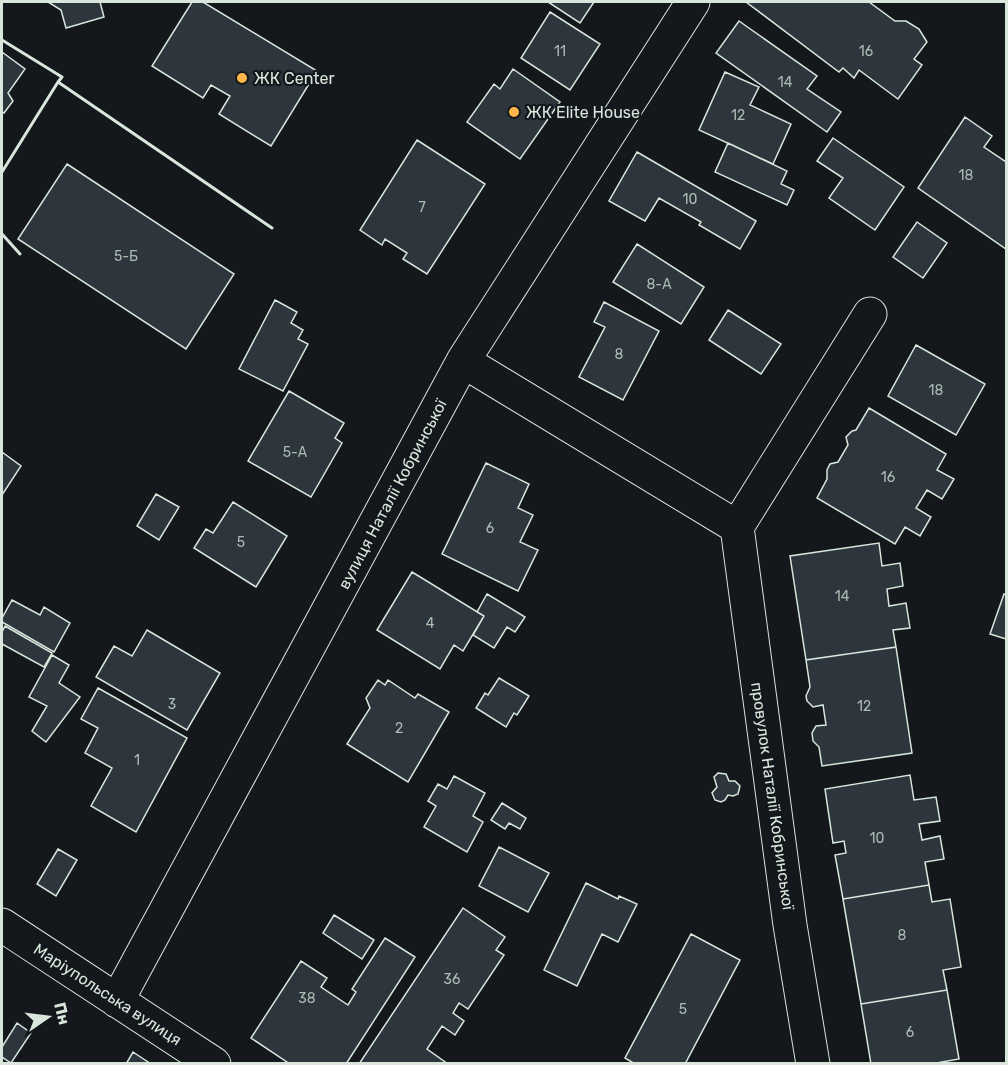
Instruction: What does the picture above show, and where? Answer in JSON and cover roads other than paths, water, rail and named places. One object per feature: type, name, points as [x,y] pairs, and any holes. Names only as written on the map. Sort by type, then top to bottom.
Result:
[{"type":"street","name":"вулиця Наталії Кобринської","points":[[117,1001],[463,362],[693,2]]},
{"type":"street","points":[[463,362],[737,527],[870,314]]},
{"type":"street","name":"провулок Наталії Кобринської","points":[[737,527],[790,924],[813,1064]]},
{"type":"street","name":"Маріупольська вулиця","points":[[2,925],[214,1064]]},
{"type":"place","name":"ЖК Center","points":[[242,78]]},
{"type":"place","name":"ЖК Elite House","points":[[514,112]]}]
